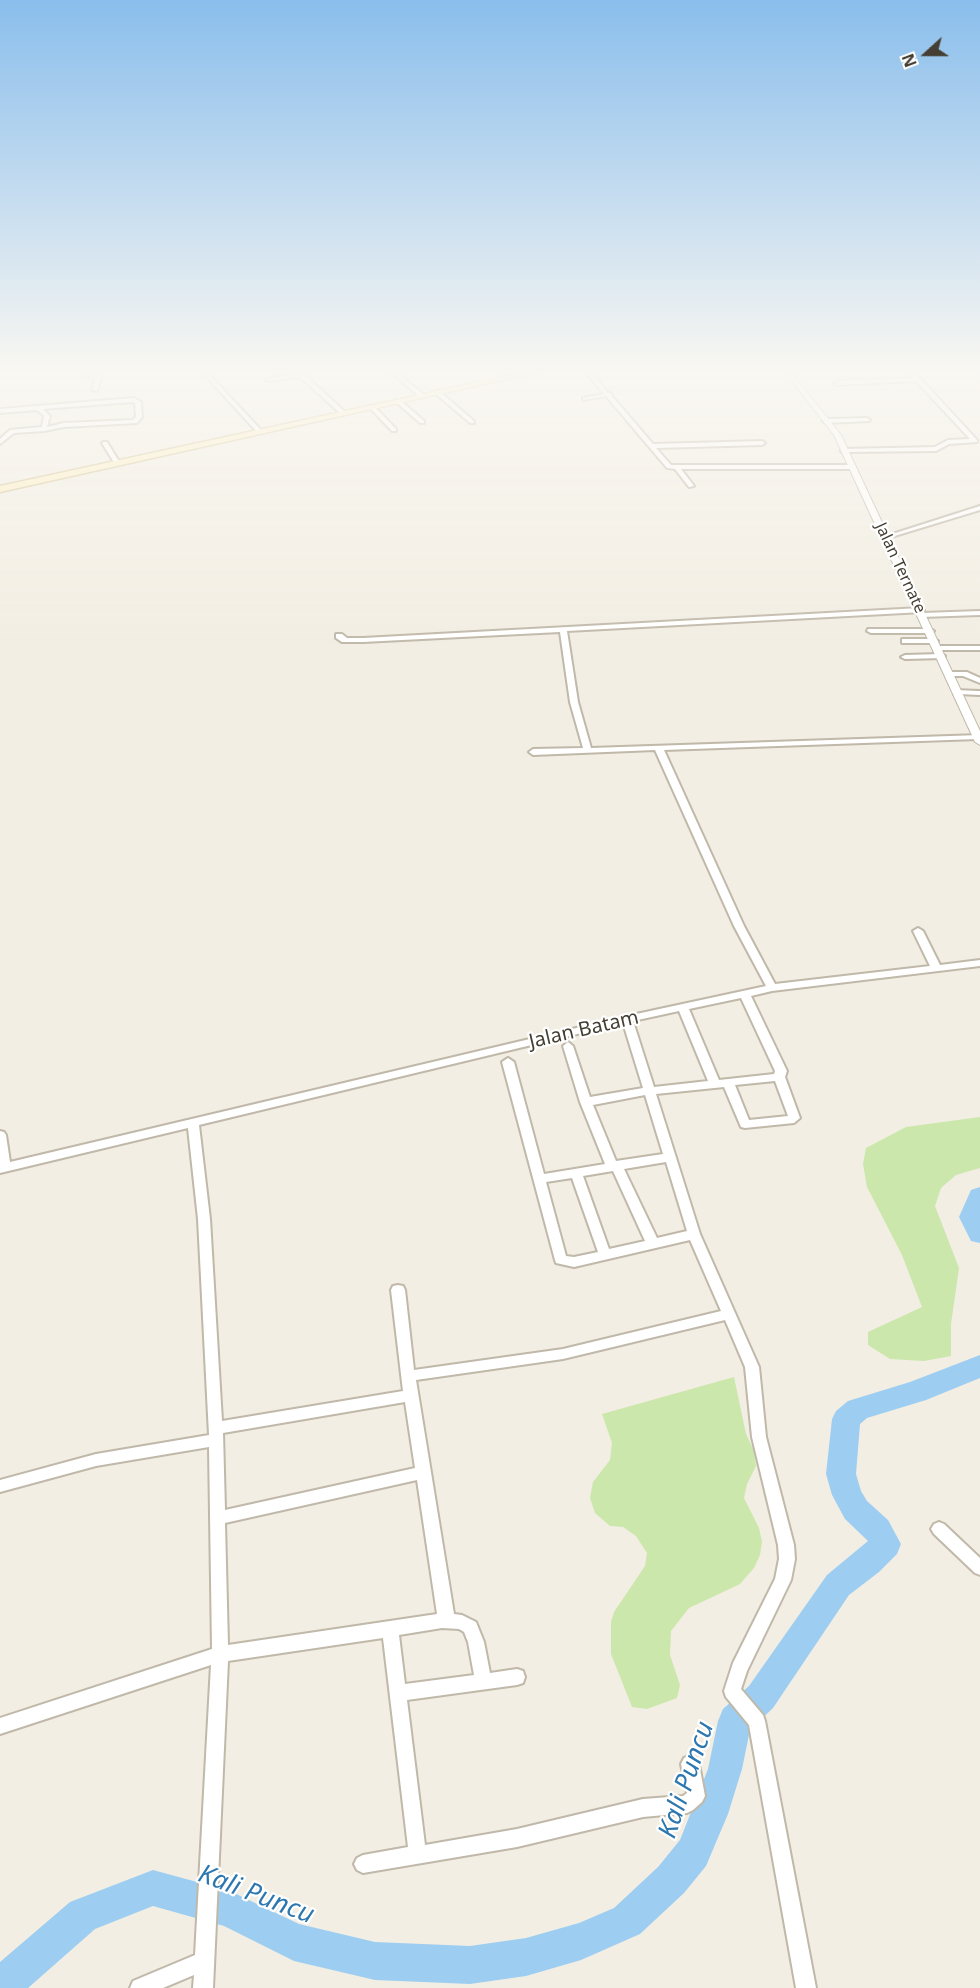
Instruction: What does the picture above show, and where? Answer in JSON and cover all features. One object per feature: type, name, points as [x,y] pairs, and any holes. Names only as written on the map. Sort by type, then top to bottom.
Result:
[{"type":"main road","points":[[0,489],[109,465]]},
{"type":"street","points":[[666,465],[677,468],[852,467]]},
{"type":"street","name":"Jalan Ternate","points":[[852,467],[979,739]]},
{"type":"street","points":[[677,468],[691,486]]},
{"type":"street","points":[[886,537],[979,510]]},
{"type":"street","points":[[339,636],[345,640],[363,640],[921,613],[980,614]]},
{"type":"street","points":[[563,630],[574,702],[588,750]]},
{"type":"street","points":[[871,632],[930,631]]},
{"type":"street","points":[[905,641],[937,648],[980,648]]},
{"type":"street","points":[[905,657],[937,648]]},
{"type":"street","points":[[949,674],[964,674],[980,681]]},
{"type":"street","points":[[957,692],[980,693]]},
{"type":"street","points":[[533,752],[979,739]]},
{"type":"street","points":[[659,748],[739,926],[772,988]]},
{"type":"street","points":[[918,931],[937,969]]},
{"type":"street","name":"Jalan Batam","points":[[2,1168],[627,1019],[772,988],[980,963]]},
{"type":"street","points":[[728,1082],[745,1124],[794,1118],[793,1110],[779,1077],[781,1071],[745,995]]},
{"type":"street","points":[[684,1007],[715,1084]]},
{"type":"street","points":[[627,1019],[694,1234],[755,1377],[754,1391],[759,1437],[786,1545],[787,1559],[780,1586],[767,1607],[739,1669],[733,1685],[733,1693],[757,1721],[806,1988]]},
{"type":"street","points":[[568,1046],[586,1102],[653,1244]]},
{"type":"street","points":[[508,1062],[561,1260],[574,1262],[694,1234]]},
{"type":"street","points":[[586,1102],[649,1091],[779,1077]]},
{"type":"street","points":[[193,1123],[204,1219],[216,1434],[220,1654],[202,1988]]},
{"type":"street","points":[[0,1135],[2,1168]]},
{"type":"street","points":[[539,1179],[670,1157]]},
{"type":"street","points":[[576,1172],[605,1255]]},
{"type":"street","points":[[398,1290],[408,1376],[446,1607],[443,1620]]},
{"type":"street","points":[[408,1376],[563,1354],[729,1314]]},
{"type":"street","points":[[0,1485],[96,1460],[411,1395]]},
{"type":"street","points":[[218,1518],[424,1472]]},
{"type":"street","points":[[939,1529],[980,1568]]},
{"type":"street","points":[[0,1726],[220,1654],[443,1620],[462,1622],[470,1627],[476,1642],[483,1682]]},
{"type":"street","points":[[390,1629],[418,1856]]},
{"type":"street","points":[[398,1693],[517,1677]]},
{"type":"street","points":[[363,1864],[517,1838],[643,1808],[678,1806],[693,1801],[696,1796],[690,1764]]},
{"type":"street","points":[[140,1988],[204,1961]]},
{"type":"green space","points":[[980,1117],[980,1168],[956,1175],[941,1188],[935,1206],[959,1268],[951,1324],[951,1356],[924,1361],[890,1359],[868,1345],[868,1332],[922,1307],[902,1255],[867,1187],[863,1164],[866,1148],[906,1127]]},
{"type":"green space","points":[[734,1377],[746,1434],[754,1451],[756,1466],[747,1484],[744,1498],[759,1528],[762,1542],[760,1555],[754,1568],[740,1584],[689,1608],[671,1631],[670,1655],[680,1685],[677,1698],[647,1709],[632,1707],[611,1654],[611,1622],[614,1612],[645,1566],[647,1553],[636,1536],[623,1527],[610,1526],[595,1513],[590,1498],[593,1482],[610,1460],[612,1443],[602,1414]]},
{"type":"waterway","name":"Kali Puncu","points":[[980,1196],[971,1217],[980,1234]]},
{"type":"waterway","name":"Kali Puncu","points":[[0,1987],[83,1915],[153,1888],[230,1909],[294,1942],[375,1961],[470,1965],[526,1957],[581,1941],[627,1921],[671,1880],[693,1853],[710,1814],[725,1769],[735,1721],[761,1697],[838,1585],[868,1562],[886,1544],[877,1529],[856,1510],[847,1495],[841,1474],[846,1419],[858,1409],[916,1392],[980,1366]]}]
